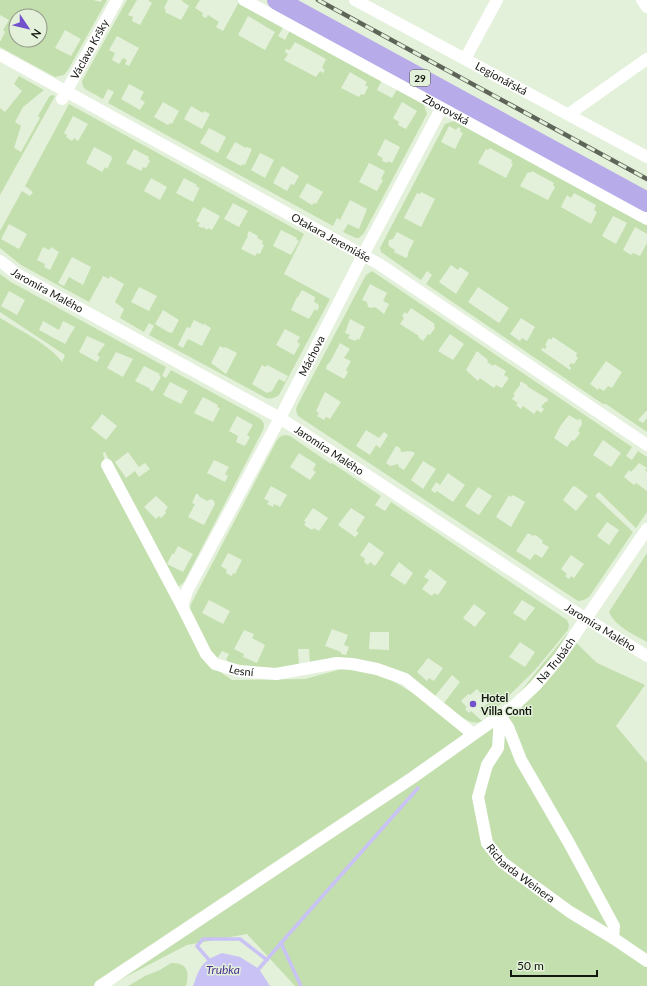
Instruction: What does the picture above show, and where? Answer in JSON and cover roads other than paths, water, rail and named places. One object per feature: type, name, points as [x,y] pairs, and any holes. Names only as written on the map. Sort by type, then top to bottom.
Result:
[{"type":"main road","name":"29","points":[[277,0],[647,202]]},
{"type":"street","name":"Václava Kršky","points":[[64,95],[117,0]]},
{"type":"street","name":"Zborovská","points":[[244,0],[647,219]]},
{"type":"street","name":"Legionářská","points":[[355,0],[570,114],[647,157]]},
{"type":"street","points":[[465,59],[497,0]]},
{"type":"street","points":[[642,0],[647,7]]},
{"type":"street","name":"Otakara Jeremiáše","points":[[0,55],[64,95],[379,264],[647,445]]},
{"type":"street","points":[[570,114],[647,59]]},
{"type":"street","name":"Máchova","points":[[182,606],[187,591],[280,418],[442,107]]},
{"type":"street","name":"Jaromíra Malého","points":[[0,262],[16,274],[280,418],[647,656]]},
{"type":"street","name":"Lesní","points":[[107,465],[206,654],[215,664],[239,671],[276,674],[337,663],[352,664],[377,669],[405,679],[473,734]]},
{"type":"street","name":"Na Trubách","points":[[100,986],[412,778],[515,705],[559,658],[647,529]]},
{"type":"street","points":[[500,716],[508,727],[521,760],[569,842],[614,926],[613,938]]},
{"type":"street","name":"Richarda Weinera","points":[[500,716],[498,748],[487,764],[478,797],[487,843],[502,862],[570,912],[647,961]]},
{"type":"water","name":"Trubka","points":[[222,953],[240,957],[259,969],[270,986],[193,986],[203,965],[210,959]]},
{"type":"waterway","points":[[301,986],[281,943],[418,788]]},
{"type":"waterway","points":[[210,961],[197,946],[203,939],[240,939],[267,960]]},
{"type":"waterway","points":[[257,971],[281,943]]},
{"type":"railway","points":[[318,0],[647,179]]},
{"type":"place","name":"Hotel Villa Conti","points":[[473,704]]}]
